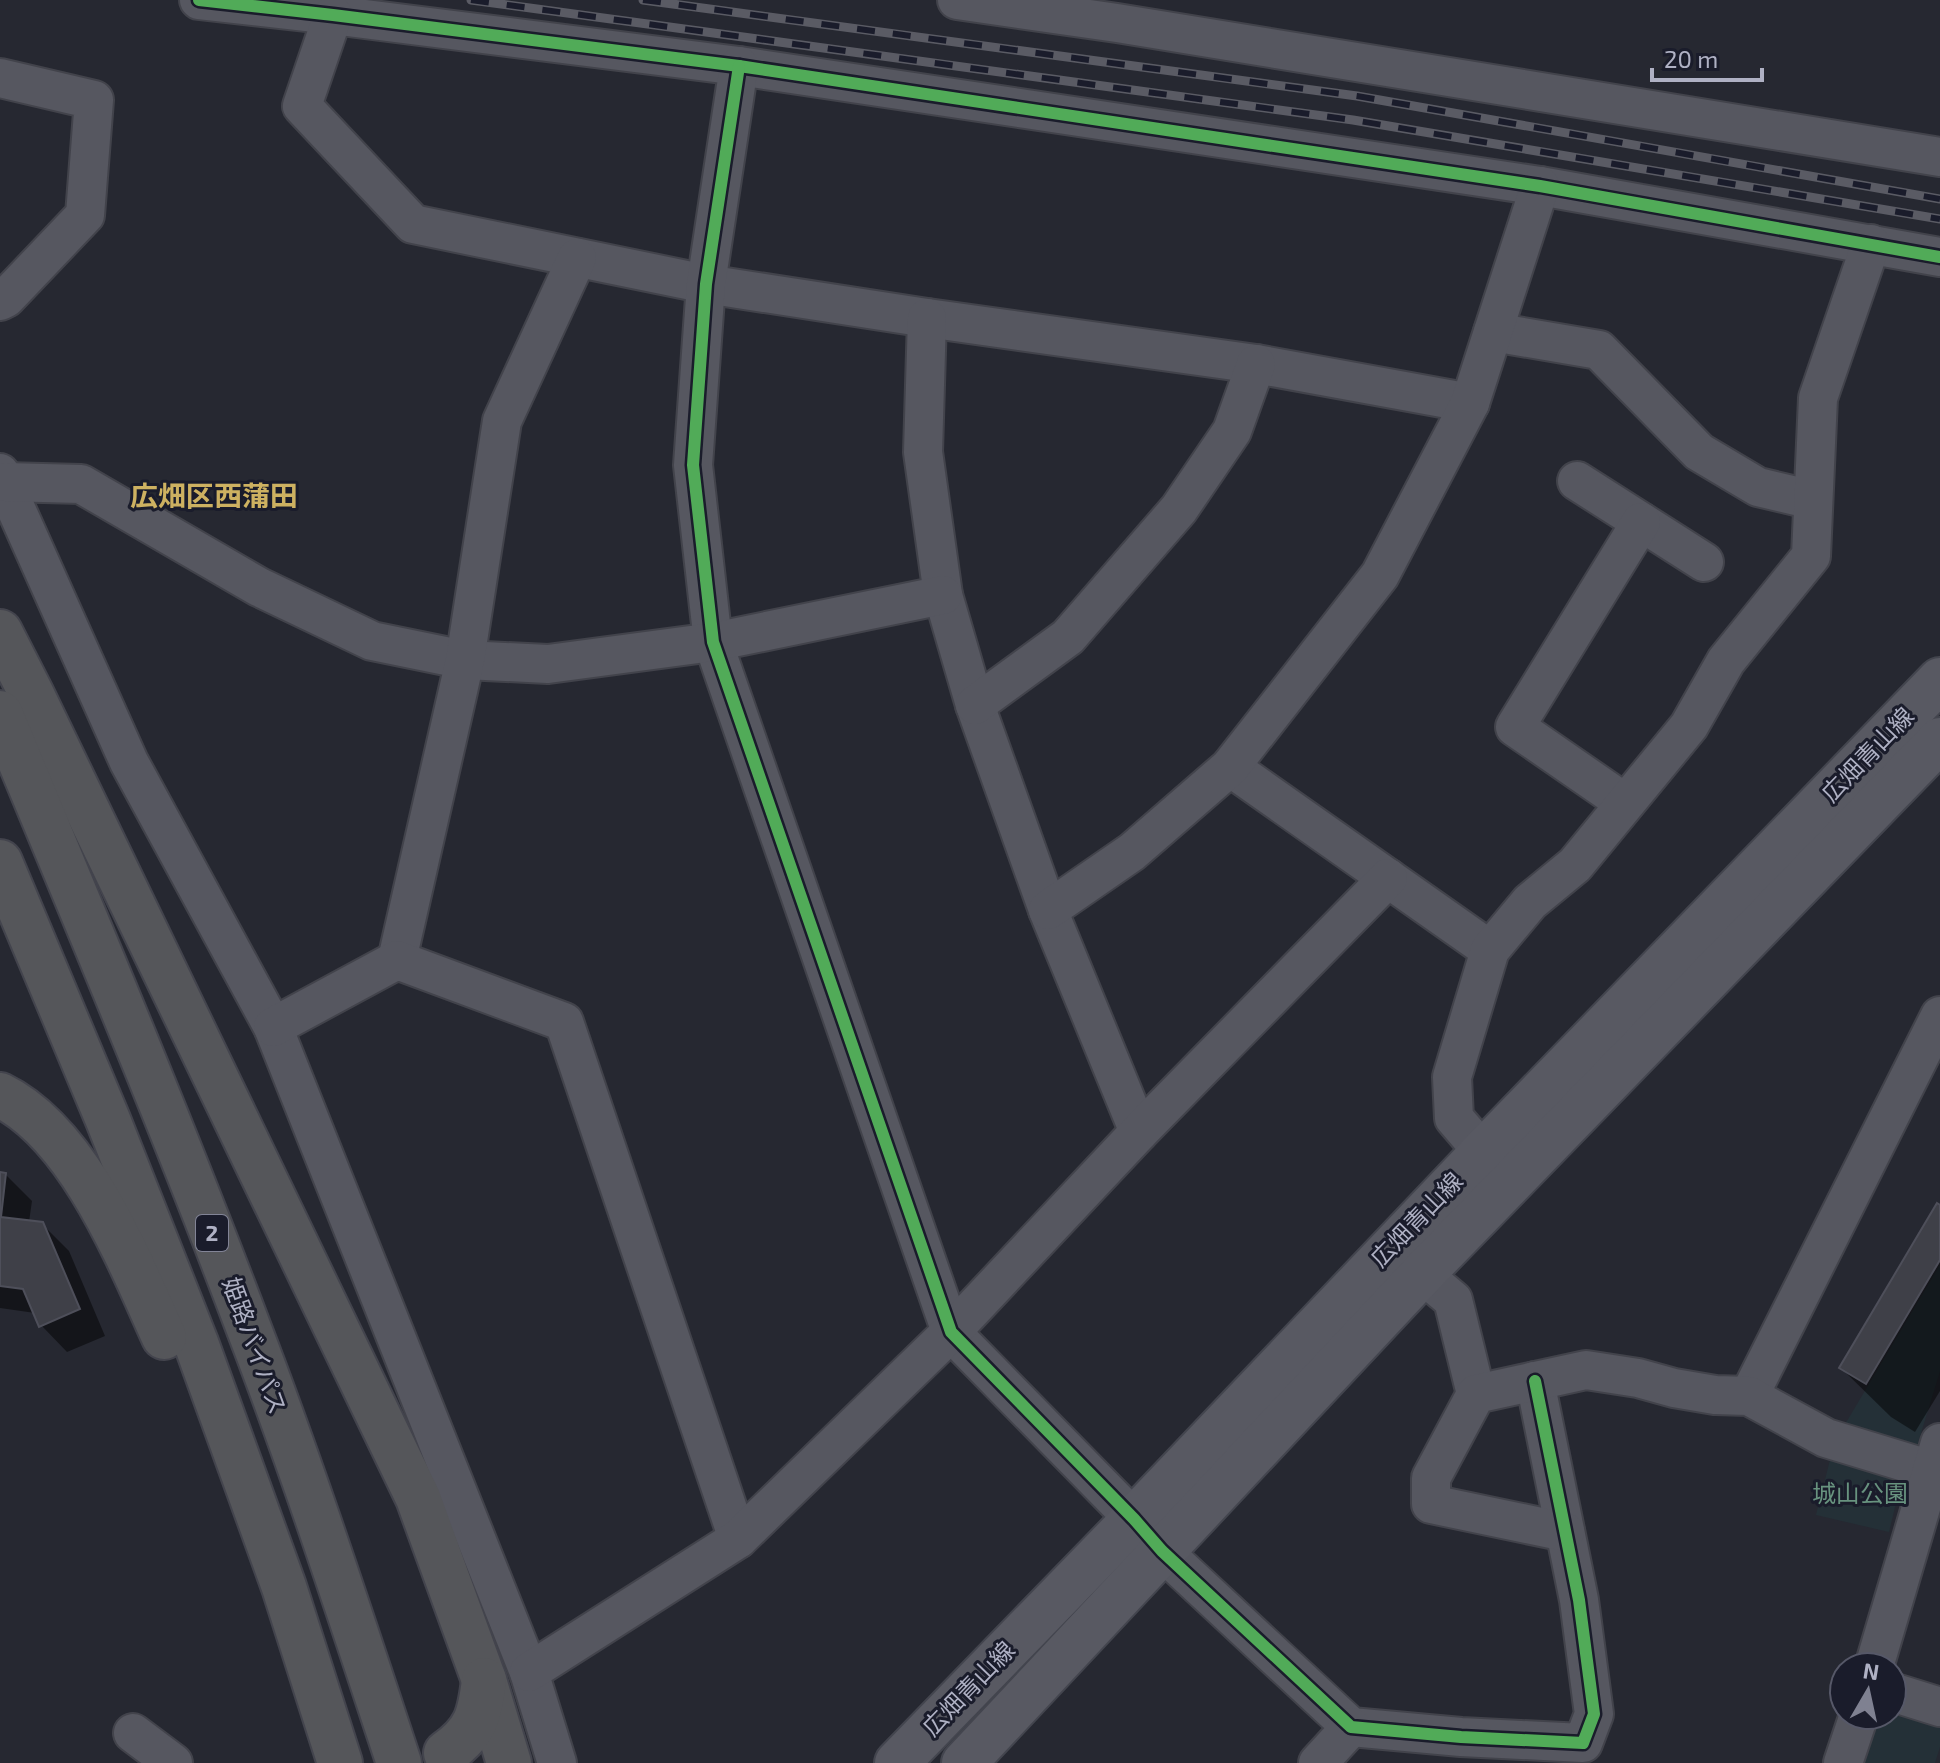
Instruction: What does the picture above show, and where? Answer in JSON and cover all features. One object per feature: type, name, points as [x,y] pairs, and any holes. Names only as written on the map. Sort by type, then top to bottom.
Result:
[{"type":"highway","points":[[0,632],[418,1498],[484,1680],[509,1763]]},
{"type":"highway","name":"姫路バイパス","points":[[0,713],[156,1092],[250,1331],[338,1577],[399,1763]]},
{"type":"highway","name":"2","points":[[0,862],[108,1120],[196,1343],[284,1587],[337,1763]]},
{"type":"highway","points":[[0,1095],[38,1122],[68,1156],[118,1235],[172,1356],[337,1763]]},
{"type":"highway","points":[[446,1753],[474,1728],[481,1708],[484,1680]]},
{"type":"main road","name":"広畑青山線","points":[[964,1763],[1148,1535],[1483,1152],[1940,680]]},
{"type":"main road","name":"広畑青山線","points":[[897,1763],[1148,1535],[1422,1274],[1940,740]]},
{"type":"street","points":[[199,0],[739,66],[1540,186],[1940,257]]},
{"type":"street","points":[[957,0],[1940,157]]},
{"type":"street","points":[[333,15],[302,106],[413,224],[706,284],[1256,364],[1470,403]]},
{"type":"street","points":[[739,66],[706,284],[693,465],[713,642],[951,1332],[1148,1535],[1351,1727],[1461,1750],[1584,1753],[1594,1714],[1579,1600],[1535,1381]]},
{"type":"street","points":[[0,78],[94,100],[85,215],[0,301]]},
{"type":"street","points":[[1048,910],[1132,852],[1230,767],[1380,575],[1470,403],[1540,186]]},
{"type":"street","points":[[1483,1152],[1454,1118],[1452,1077],[1490,950],[1530,902],[1575,865],[1689,726],[1726,661],[1811,556],[1818,398],[1871,244]]},
{"type":"street","points":[[397,960],[465,660],[502,421],[577,258]]},
{"type":"street","points":[[927,318],[923,452],[943,595],[975,705],[1048,910],[1139,1132]]},
{"type":"street","points":[[1493,332],[1599,350],[1699,452],[1758,487],[1813,500]]},
{"type":"street","points":[[975,705],[1068,637],[1179,509],[1232,431],[1256,364]]},
{"type":"street","points":[[557,1763],[529,1672],[273,1027],[129,762],[2,477],[81,484],[259,587],[372,641],[465,660],[548,664],[713,642],[943,595]]},
{"type":"street","points":[[1577,481],[1704,562]]},
{"type":"street","points":[[1625,803],[1515,727],[1641,522]]},
{"type":"street","points":[[1230,767],[1490,950]]},
{"type":"street","points":[[529,1672],[738,1539],[951,1332],[1139,1132],[1388,878]]},
{"type":"street","points":[[273,1027],[397,960],[564,1022],[738,1539]]},
{"type":"street","points":[[1749,1396],[1940,1016]]},
{"type":"street","points":[[1422,1274],[1453,1300],[1476,1394],[1431,1478],[1431,1504],[1565,1532]]},
{"type":"street","points":[[1476,1394],[1586,1370],[1715,1395],[1749,1396],[1826,1438],[1936,1456],[1879,1651]]},
{"type":"street","points":[[1908,1697],[1940,1707]]},
{"type":"street","points":[[1318,1763],[1351,1727]]},
{"type":"street","points":[[1843,1763],[1854,1731]]},
{"type":"street","points":[[138,1748],[173,1763]]},
{"type":"green space","name":"城山公園","points":[[1940,1265],[1940,1371],[1915,1453],[1841,1431]]},
{"type":"green space","name":"城山公園","points":[[1831,1456],[1903,1474],[1889,1532],[1816,1515]]},
{"type":"green space","points":[[1908,1715],[1940,1725],[1940,1747],[1935,1763],[1864,1763],[1875,1731],[1908,1731]]},
{"type":"building","points":[[0,1172],[6,1173],[1,1217],[43,1222],[80,1309],[39,1327],[23,1289],[0,1286]]},
{"type":"building","points":[[1937,1203],[1940,1205],[1940,1260],[1866,1384],[1839,1368]]},
{"type":"railway","points":[[471,0],[1353,120],[1940,219]]},
{"type":"railway","points":[[643,0],[1357,96],[1940,199]]},
{"type":"cycle path","points":[[199,0],[739,66],[1540,186],[1940,257]]},
{"type":"cycle path","points":[[739,66],[706,284],[693,465],[713,642],[951,1332],[1162,1551],[1351,1727],[1461,1737],[1583,1743],[1594,1714],[1579,1600],[1535,1381]]},
{"type":"district","name":"広畑区西蒲田","points":[[214,496]]}]
